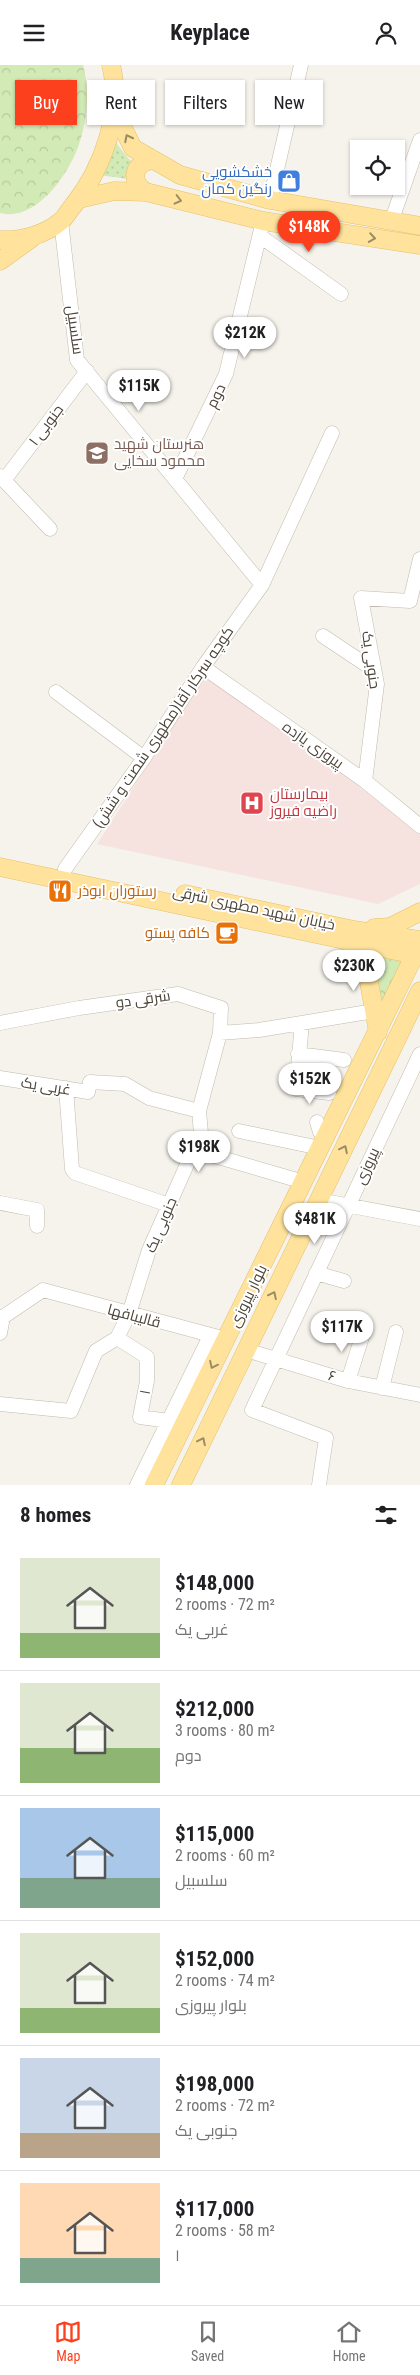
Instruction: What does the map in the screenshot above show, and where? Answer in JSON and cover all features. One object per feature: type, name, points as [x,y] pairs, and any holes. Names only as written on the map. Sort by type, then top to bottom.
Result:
[{"type":"main road","points":[[111,65],[113,80]]},
{"type":"main road","points":[[0,261],[33,237],[61,221],[96,171],[108,142],[110,125]]},
{"type":"main road","points":[[122,125],[133,148],[180,175],[270,200],[420,226]]},
{"type":"main road","points":[[153,160],[145,161],[138,166],[134,173],[135,181],[139,188],[146,192],[262,229],[420,245]]},
{"type":"main road","points":[[78,199],[114,191],[146,192]]},
{"type":"main road","points":[[0,240],[33,237]]},
{"type":"main road","name":"خیابان شهید مطهری شرقی","points":[[0,855],[351,936]]},
{"type":"main road","name":"خیابان شهید مطهری شرقی","points":[[0,867],[419,949]]},
{"type":"main road","points":[[420,912],[390,927],[351,936],[363,958],[370,982],[376,1035],[396,1040],[420,1011]]},
{"type":"main road","name":"بلوار پیروزی","points":[[154,1485],[176,1422],[218,1338],[304,1182],[322,1135],[376,1035],[419,949]]},
{"type":"main road","name":"بلوار پیروزی","points":[[181,1485],[420,991]]},
{"type":"street","points":[[270,200],[301,65]]},
{"type":"street","points":[[391,221],[420,140]]},
{"type":"street","name":"سلسبیل","points":[[61,221],[77,360],[262,585]]},
{"type":"street","points":[[262,229],[341,294]]},
{"type":"street","name":"دوم","points":[[175,479],[226,375],[262,229]]},
{"type":"street","name":"جنوبی ۱","points":[[1,478],[86,371]]},
{"type":"street","name":"(مطهری شصت و شش)کوچه سرکار آقا","points":[[65,869],[144,758],[202,667],[262,585],[332,433]]},
{"type":"street","points":[[1,478],[50,529]]},
{"type":"street","name":"جنوبی یک","points":[[364,781],[377,684],[361,599],[408,602],[411,599],[420,559]]},
{"type":"street","points":[[323,636],[374,670]]},
{"type":"street","name":"پیروزی یازده","points":[[202,667],[364,781],[420,826]]},
{"type":"street","points":[[56,692],[144,758]]},
{"type":"street","name":"شرقی دو","points":[[0,1023],[79,1008],[178,994],[221,1008],[221,1028]]},
{"type":"street","points":[[221,1028],[302,1023],[374,1011]]},
{"type":"street","points":[[302,1023],[296,1089],[329,1093]]},
{"type":"street","name":"جنوبی یک","points":[[117,1338],[129,1314],[149,1250],[201,1133],[199,1111],[221,1028]]},
{"type":"street","points":[[298,1054],[344,1060]]},
{"type":"street","name":"پیروزی","points":[[319,1485],[326,1438],[252,1410],[316,1273],[414,1079],[420,1054]]},
{"type":"street","name":"غربی یک","points":[[0,1078],[88,1092],[90,1082],[125,1084],[149,1098],[199,1111]]},
{"type":"street","points":[[66,1088],[72,1169],[75,1173],[169,1205]]},
{"type":"street","points":[[239,1131],[322,1135]]},
{"type":"street","points":[[194,1150],[304,1182]]},
{"type":"street","points":[[319,1200],[420,1219]]},
{"type":"street","points":[[0,1203],[37,1210],[37,1225]]},
{"type":"street","points":[[316,1273],[344,1281]]},
{"type":"street","name":"قالیبافها","points":[[2,1317],[43,1290],[218,1338]]},
{"type":"street","points":[[0,1333],[2,1317]]},
{"type":"street","points":[[382,1388],[396,1332]]},
{"type":"street","points":[[348,1381],[363,1334]]},
{"type":"street","points":[[0,1404],[71,1411],[96,1351],[117,1338]]},
{"type":"street","name":"۱","points":[[117,1338],[147,1357],[147,1381],[140,1417],[176,1422]]},
{"type":"street","name":"۶","points":[[246,1350],[348,1381],[420,1395]]},
{"type":"street","points":[[137,1485],[176,1422]]},
{"type":"shaded area","name":"بیمارستان راضیه فیروز","points":[[208,672],[420,833],[420,884],[378,904],[97,844]]},
{"type":"green space","points":[[0,65],[83,65],[87,108],[84,126],[72,161],[53,189],[41,201],[28,209],[14,214],[0,213]]},
{"type":"green space","points":[[113,139],[135,164],[129,179],[98,175]]},
{"type":"green space","points":[[368,953],[405,959],[383,1004]]},
{"type":"place","name":"خشکشویی رنگین کمان","points":[[289,181]]},
{"type":"place","name":"هنرستان شهید محمود سخایی","points":[[97,453]]},
{"type":"place","name":"بیمارستان راضیه فیروز","points":[[252,803]]},
{"type":"place","name":"رستوران ابوذر","points":[[60,891]]},
{"type":"place","name":"کافه پستو","points":[[227,933]]}]
